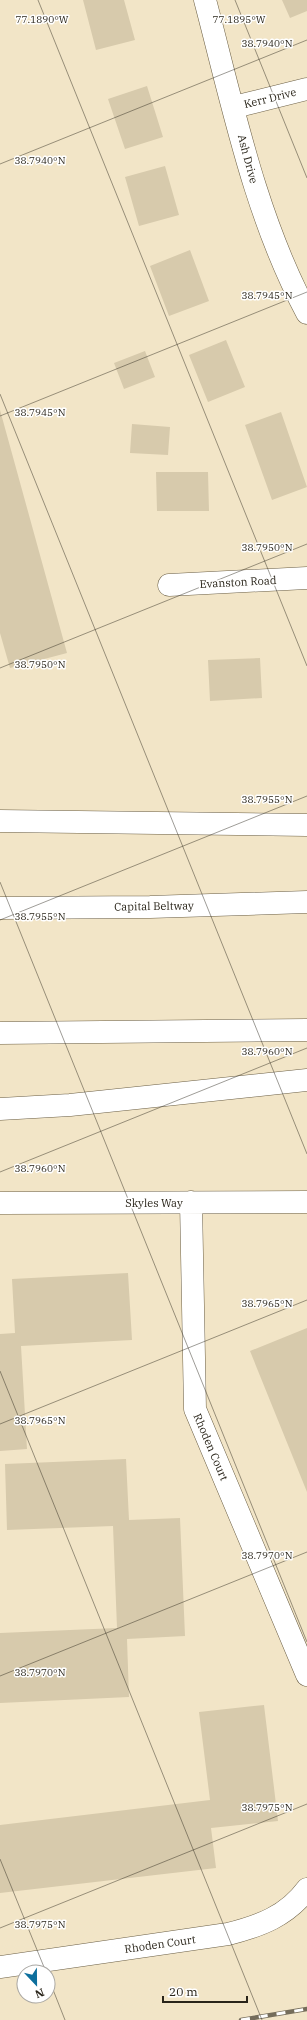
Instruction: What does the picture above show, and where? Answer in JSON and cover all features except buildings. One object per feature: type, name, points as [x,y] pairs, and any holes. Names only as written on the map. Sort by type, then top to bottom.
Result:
[{"type":"main road","name":"Ash Drive","points":[[205,0],[264,216],[288,278],[307,312]]},
{"type":"main road","name":"Kerr Drive","points":[[234,107],[307,89]]},
{"type":"main road","name":"Evanston Road","points":[[169,585],[307,578]]},
{"type":"main road","points":[[0,821],[307,825]]},
{"type":"main road","name":"Capital Beltway","points":[[0,908],[150,907],[307,902]]},
{"type":"main road","points":[[0,1033],[307,1030]]},
{"type":"main road","points":[[0,1110],[70,1105],[307,1080]]},
{"type":"main road","name":"Rhoden Court","points":[[191,1202],[195,1408],[306,1667]]},
{"type":"main road","name":"Skyles Way","points":[[0,1203],[307,1202]]},
{"type":"main road","name":"Rhoden Court","points":[[0,1967],[242,1930],[275,1919],[298,1900],[307,1889]]},
{"type":"railway","points":[[241,2020],[307,2009]]}]
